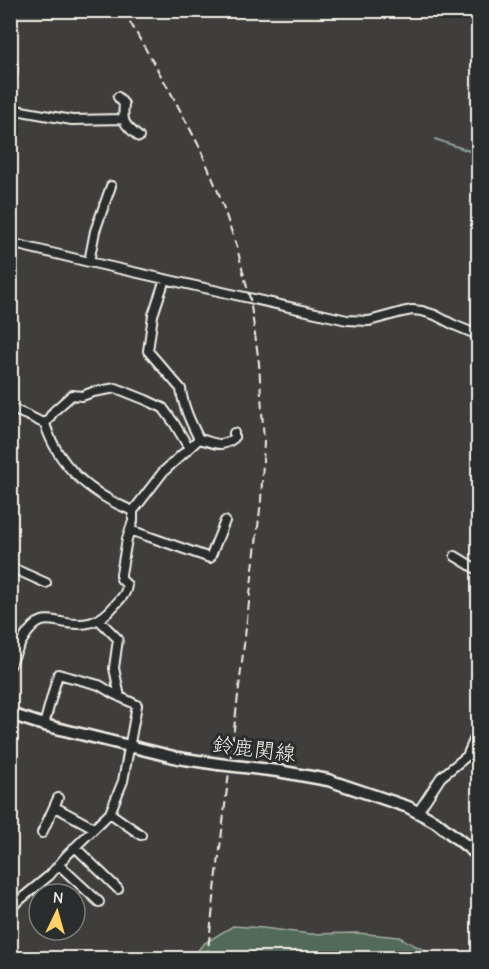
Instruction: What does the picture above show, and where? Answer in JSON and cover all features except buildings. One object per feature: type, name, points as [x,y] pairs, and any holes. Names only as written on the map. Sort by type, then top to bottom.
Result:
[{"type":"main road","name":"鈴鹿関線","points":[[10,714],[44,725],[178,759],[278,771],[328,780],[418,812],[451,832],[478,855]]},
{"type":"street","points":[[10,53],[13,70],[10,82]]},
{"type":"street","points":[[118,97],[124,104],[125,125],[139,137]]},
{"type":"street","points":[[10,109],[72,120],[123,119]]},
{"type":"street","points":[[89,262],[95,231],[111,186]]},
{"type":"street","points":[[10,243],[347,320],[369,321],[412,310],[422,311],[478,335]]},
{"type":"street","points":[[165,279],[153,315],[148,351],[181,389],[189,418],[199,439]]},
{"type":"street","points":[[45,424],[54,411],[72,395],[82,396],[116,388],[163,408],[189,448]]},
{"type":"street","points":[[10,408],[45,424],[60,457],[80,478],[111,502],[133,511]]},
{"type":"street","points":[[199,439],[219,444],[232,441],[234,434]]},
{"type":"street","points":[[10,666],[24,639],[41,621],[80,625],[99,620],[125,595],[127,585],[121,579],[121,574],[124,548],[133,521],[133,511],[164,472],[199,439]]},
{"type":"street","points":[[130,530],[210,558],[225,521]]},
{"type":"street","points":[[454,556],[478,570]]},
{"type":"street","points":[[10,567],[46,583]]},
{"type":"street","points":[[99,620],[118,639],[114,668],[120,698]]},
{"type":"street","points":[[10,908],[50,876],[75,847],[110,813],[123,781],[137,705],[99,685],[58,674],[44,725]]},
{"type":"street","points":[[418,812],[441,777],[467,756],[478,731]]},
{"type":"street","points":[[42,833],[58,798]]},
{"type":"street","points":[[55,807],[94,828]]},
{"type":"street","points":[[110,813],[141,835]]},
{"type":"street","points":[[75,847],[118,889]]},
{"type":"street","points":[[59,865],[99,902]]},
{"type":"green space","points":[[233,926],[310,934],[357,933],[399,937],[431,954],[433,958],[192,958],[203,944]]},
{"type":"waterway","points":[[435,139],[478,154]]},
{"type":"railway","points":[[123,10],[199,146],[219,194],[237,248],[250,299],[259,363],[264,442],[261,501],[207,958]]}]
